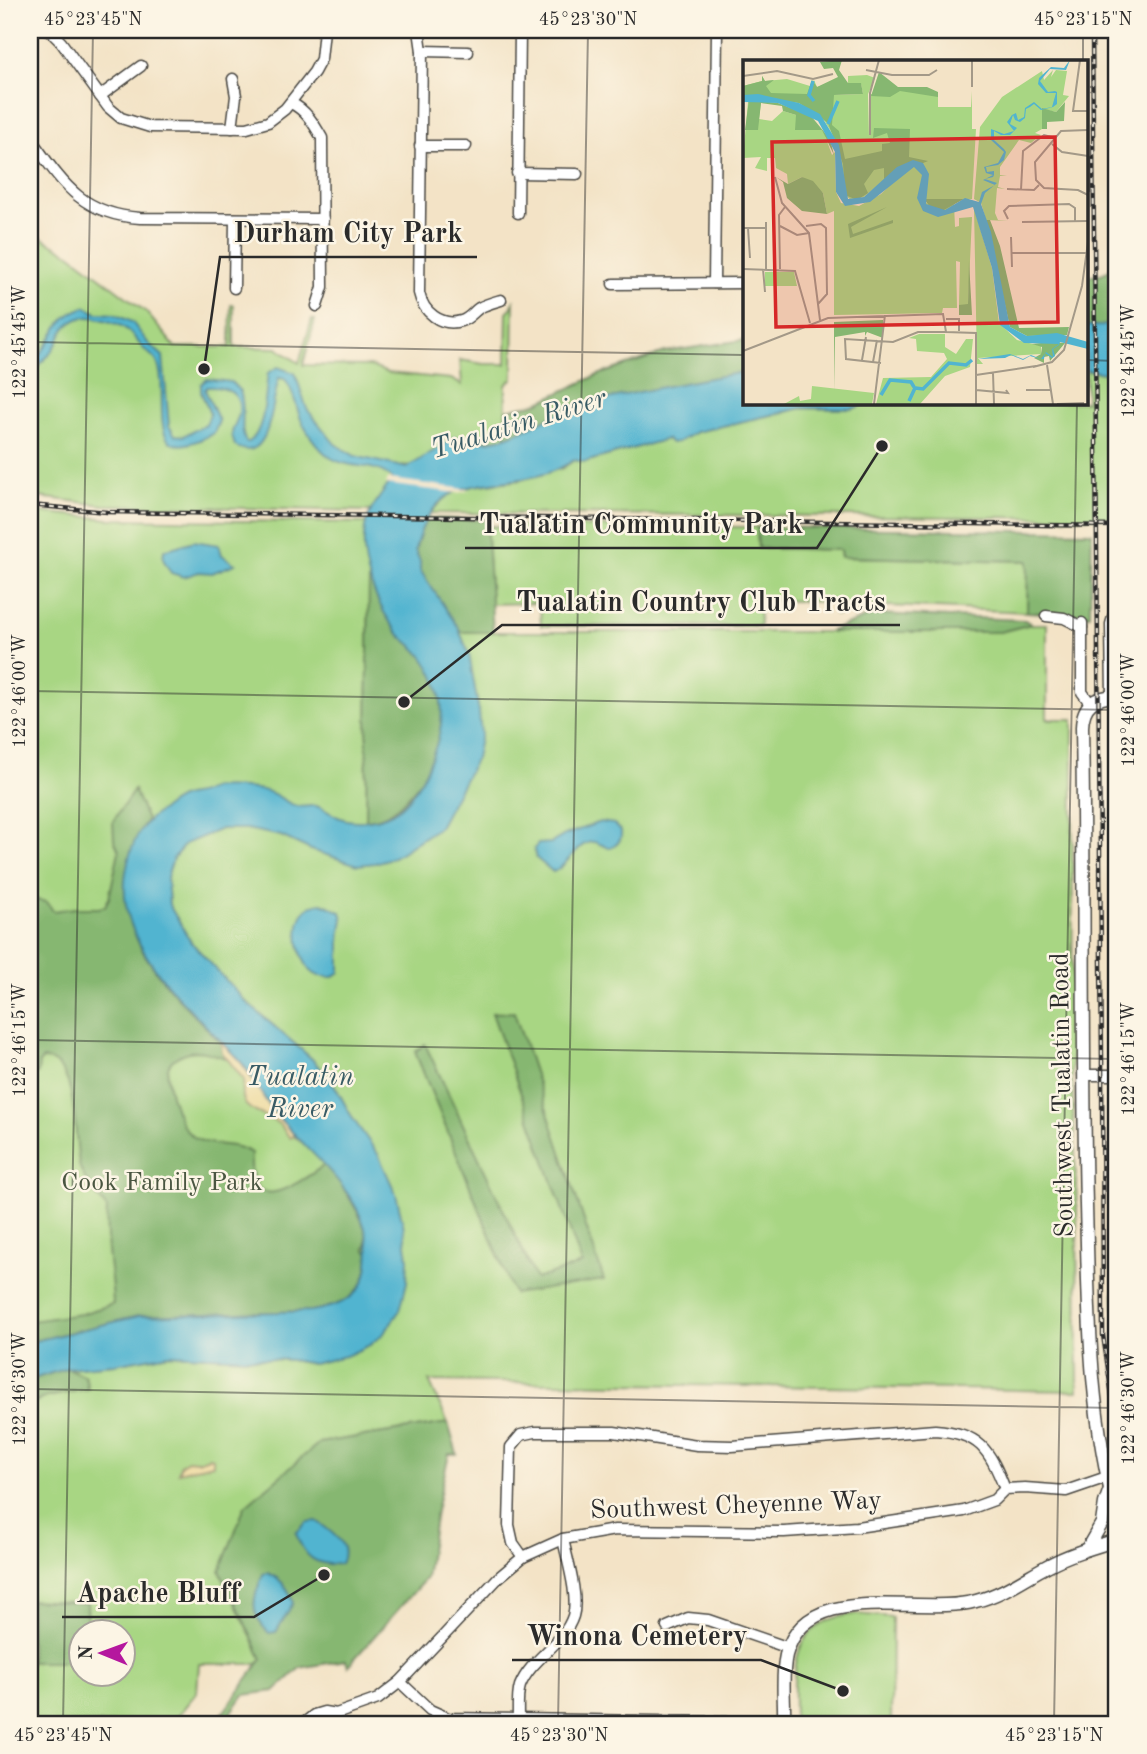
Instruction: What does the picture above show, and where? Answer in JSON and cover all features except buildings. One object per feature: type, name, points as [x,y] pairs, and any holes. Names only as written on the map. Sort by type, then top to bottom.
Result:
[{"type":"main road","points":[[1090,703],[1098,698],[1115,696]]},
{"type":"main road","name":"Southwest Tualatin Road","points":[[1090,703],[1083,713],[1082,727],[1089,1350],[1097,1419],[1117,1516]]},
{"type":"main road","points":[[1087,1549],[1102,1524],[1109,1483]]},
{"type":"main road","points":[[784,1723],[785,1667],[789,1648],[794,1637],[807,1622],[830,1609],[854,1605],[941,1606],[974,1602],[1003,1592],[1047,1566],[1117,1540]]},
{"type":"street","points":[[49,30],[115,114],[143,126],[232,128],[263,125],[290,103],[321,59],[324,30]]},
{"type":"street","points":[[419,30],[422,51],[420,300],[431,315],[449,323],[459,322],[480,308],[501,300]]},
{"type":"street","points":[[518,213],[520,30]]},
{"type":"street","points":[[714,283],[717,30]]},
{"type":"street","points":[[422,51],[468,51]]},
{"type":"street","points":[[100,96],[141,66]]},
{"type":"street","points":[[232,128],[236,96],[233,79]]},
{"type":"street","points":[[290,103],[306,114],[322,138],[323,288],[317,306]]},
{"type":"street","points":[[30,138],[65,186],[81,200],[111,215],[140,218],[323,219]]},
{"type":"street","points":[[420,146],[466,146]]},
{"type":"street","points":[[517,173],[577,174]]},
{"type":"street","points":[[234,288],[235,219]]},
{"type":"street","points":[[613,284],[743,284]]},
{"type":"street","points":[[1046,616],[1064,618],[1082,625],[1082,692],[1090,703]]},
{"type":"street","points":[[1115,617],[1111,624],[1115,696]]},
{"type":"street","points":[[1084,1075],[1117,1075]]},
{"type":"street","points":[[523,1557],[513,1543],[509,1525],[511,1454],[512,1447],[521,1435],[535,1432],[614,1432],[697,1445],[732,1446],[947,1431],[962,1434],[982,1445],[990,1454],[1005,1489],[1066,1492],[1109,1483]]},
{"type":"street","name":"Southwest Cheyenne Way","points":[[303,1724],[314,1715],[324,1712],[335,1719],[379,1699],[400,1682],[498,1578],[523,1557],[563,1539],[615,1530],[784,1532],[857,1527],[964,1511],[994,1500],[1005,1489]]},
{"type":"street","points":[[518,1719],[519,1688],[529,1669],[567,1629],[574,1614],[574,1597],[563,1539]]},
{"type":"street","points":[[667,1627],[688,1618],[708,1620],[789,1648]]},
{"type":"street","points":[[400,1682],[430,1710],[449,1718],[784,1723]]},
{"type":"green space","points":[[30,231],[70,254],[146,312],[175,347],[230,347],[231,305],[234,305],[234,347],[277,348],[299,363],[312,319],[315,320],[303,365],[370,366],[388,373],[451,379],[462,385],[460,360],[506,364],[507,312],[514,299],[513,378],[506,385],[505,438],[468,442],[455,437],[410,467],[403,466],[371,511],[104,505],[30,496]]},
{"type":"green space","points":[[1117,267],[1117,322],[1088,326],[1088,276]]},
{"type":"green space","points":[[743,340],[743,372],[578,406],[505,438],[506,410],[537,403],[598,375],[665,352]]},
{"type":"green space","points":[[1088,370],[1117,375],[1117,518],[430,513],[450,492],[464,487],[521,480],[563,468],[574,460],[585,462],[667,439],[671,443],[696,432],[802,408],[852,409],[863,404],[1088,404]]},
{"type":"green space","points":[[30,511],[109,519],[370,523],[366,826],[400,632],[1000,632],[1031,624],[1047,624],[1047,719],[1073,719],[1072,1080],[1077,1206],[1078,1391],[429,1381],[448,1423],[319,1443],[220,1571],[262,1659],[258,1664],[199,1664],[197,1692],[171,1724],[30,1724],[30,1404],[47,1397],[88,1388],[85,1376],[67,1368],[115,1364],[169,1354],[290,1360],[313,1364],[384,1333],[353,1119],[335,1086],[312,1059],[245,1001],[191,942],[169,905],[167,877],[156,842],[186,1006],[346,1190],[367,1235],[369,1254],[139,1316],[30,1342]]},
{"type":"green space","points":[[425,518],[486,520],[493,632],[460,632],[420,570],[420,561],[415,550]]},
{"type":"green space","points":[[486,526],[757,527],[758,548],[840,550],[841,557],[1028,561],[1027,612],[864,605],[835,615],[835,602],[759,600],[760,626],[541,626],[540,603],[491,604]]},
{"type":"green space","points":[[757,527],[1092,532],[1090,615],[1027,612],[1028,561],[841,557],[840,550],[758,548]]},
{"type":"green space","points":[[369,572],[387,616],[430,667],[441,700],[442,719],[435,755],[417,786],[389,813],[366,820]]},
{"type":"green space","points":[[875,614],[1025,620],[1031,624],[1000,632],[828,632]]},
{"type":"green space","name":"Cook Family Park","points":[[134,790],[147,820],[134,844],[131,859],[132,919],[140,945],[180,1000],[242,1063],[195,1051],[174,1060],[168,1068],[168,1083],[181,1121],[185,1129],[197,1139],[244,1149],[251,1153],[252,1174],[257,1186],[265,1192],[288,1188],[326,1164],[361,1218],[367,1241],[365,1249],[369,1254],[368,1267],[364,1279],[353,1295],[324,1309],[139,1316],[30,1342],[30,1321],[81,1314],[113,1304],[107,1209],[88,1184],[80,1168],[70,1088],[64,1073],[55,1063],[43,1059],[39,1063],[38,1073],[30,1077],[30,899],[47,902],[53,911],[105,906],[119,851],[114,840],[113,821]]},
{"type":"green space","points":[[514,1012],[604,1280],[514,1294],[415,1052],[425,1044],[536,1279],[582,1264],[492,1013]]},
{"type":"green space","points":[[1112,1086],[1117,1086],[1117,1343],[1114,1298]]},
{"type":"green space","points":[[67,1368],[85,1376],[88,1389],[47,1397],[30,1404],[30,1380]]},
{"type":"green space","points":[[448,1423],[457,1454],[449,1454],[436,1511],[426,1578],[348,1666],[346,1660],[300,1668],[275,1691],[244,1695],[223,1724],[215,1724],[262,1659],[220,1571],[245,1506],[319,1443]]},
{"type":"green space","points":[[30,1600],[87,1603],[88,1618],[66,1618],[66,1662],[30,1662]]},
{"type":"green space","points":[[855,1614],[892,1617],[891,1724],[794,1724],[795,1668],[806,1638],[817,1627],[833,1619]]},
{"type":"sand","points":[[221,1042],[242,1063],[273,1111],[301,1142],[294,1136],[290,1138],[279,1124],[246,1106],[244,1080],[222,1052]]},
{"type":"sand","points":[[213,1458],[213,1464],[178,1472],[181,1464],[188,1460],[197,1461]]},
{"type":"water","name":"Tualatin River","points":[[86,307],[97,313],[114,314],[132,322],[149,344],[163,356],[169,426],[175,435],[183,436],[206,425],[210,414],[201,392],[201,384],[207,379],[231,382],[240,391],[244,437],[246,442],[249,442],[255,436],[262,420],[268,373],[278,367],[295,373],[307,409],[335,444],[355,456],[407,468],[455,437],[489,441],[520,432],[582,405],[743,372],[743,404],[865,404],[852,409],[802,408],[696,432],[678,442],[671,443],[667,439],[585,462],[574,460],[550,472],[526,478],[459,490],[441,501],[426,520],[415,550],[420,561],[420,570],[458,627],[469,654],[481,734],[476,758],[439,827],[394,857],[375,863],[358,865],[311,850],[281,836],[246,829],[221,829],[185,844],[173,859],[167,877],[169,905],[191,942],[245,1001],[312,1059],[335,1086],[353,1119],[378,1154],[396,1194],[408,1258],[407,1282],[400,1310],[384,1333],[370,1345],[346,1356],[313,1364],[290,1360],[169,1354],[115,1364],[67,1368],[30,1380],[30,1342],[139,1316],[311,1311],[338,1304],[354,1295],[360,1288],[367,1270],[368,1246],[363,1224],[353,1203],[340,1183],[275,1113],[240,1061],[189,1009],[156,970],[132,928],[126,905],[125,881],[134,843],[147,822],[176,800],[213,788],[241,788],[273,793],[293,805],[316,806],[353,821],[369,820],[392,813],[409,798],[422,778],[437,743],[441,717],[439,692],[430,668],[420,653],[391,623],[377,598],[367,570],[365,528],[372,508],[392,479],[379,470],[338,462],[326,454],[304,426],[288,383],[279,378],[268,428],[256,447],[247,450],[235,446],[232,434],[238,417],[238,402],[232,393],[214,387],[207,387],[205,390],[219,421],[214,433],[191,443],[176,444],[167,438],[163,426],[161,377],[154,357],[127,329],[100,319],[82,318],[68,325],[30,381],[32,364],[58,327],[79,309]]},
{"type":"water","points":[[1117,322],[1117,375],[1088,370],[1088,326]]},
{"type":"water","points":[[194,541],[219,545],[222,555],[235,564],[212,573],[199,572],[184,577],[171,573],[163,559],[164,550]]},
{"type":"water","points":[[600,822],[614,824],[621,831],[620,840],[613,847],[594,842],[583,845],[564,865],[553,872],[536,858],[534,849],[538,844],[551,843]]},
{"type":"water","points":[[322,903],[341,912],[343,919],[340,972],[333,977],[319,976],[312,972],[306,964],[299,943],[298,932],[304,912],[311,906]]},
{"type":"water","points":[[317,1521],[342,1544],[344,1550],[341,1564],[318,1562],[303,1549],[296,1533],[307,1522]]},
{"type":"water","points":[[268,1573],[284,1585],[293,1603],[276,1632],[269,1633],[258,1619],[254,1605],[263,1574]]},
{"type":"pier","points":[[388,479],[471,490],[458,493],[386,484]]},
{"type":"railway","points":[[1092,30],[1103,1335],[1117,1430]]},
{"type":"railway","points":[[30,505],[107,512],[1117,526]]},
{"type":"place","name":"Durham City Park","points":[[204,369]]},
{"type":"place","name":"Tualatin Community Park","points":[[882,446]]},
{"type":"place","name":"Tualatin Country Club Tracts","points":[[404,702]]},
{"type":"place","name":"Apache Bluff","points":[[324,1575]]},
{"type":"place","name":"Winona Cemetery","points":[[843,1691]]}]
